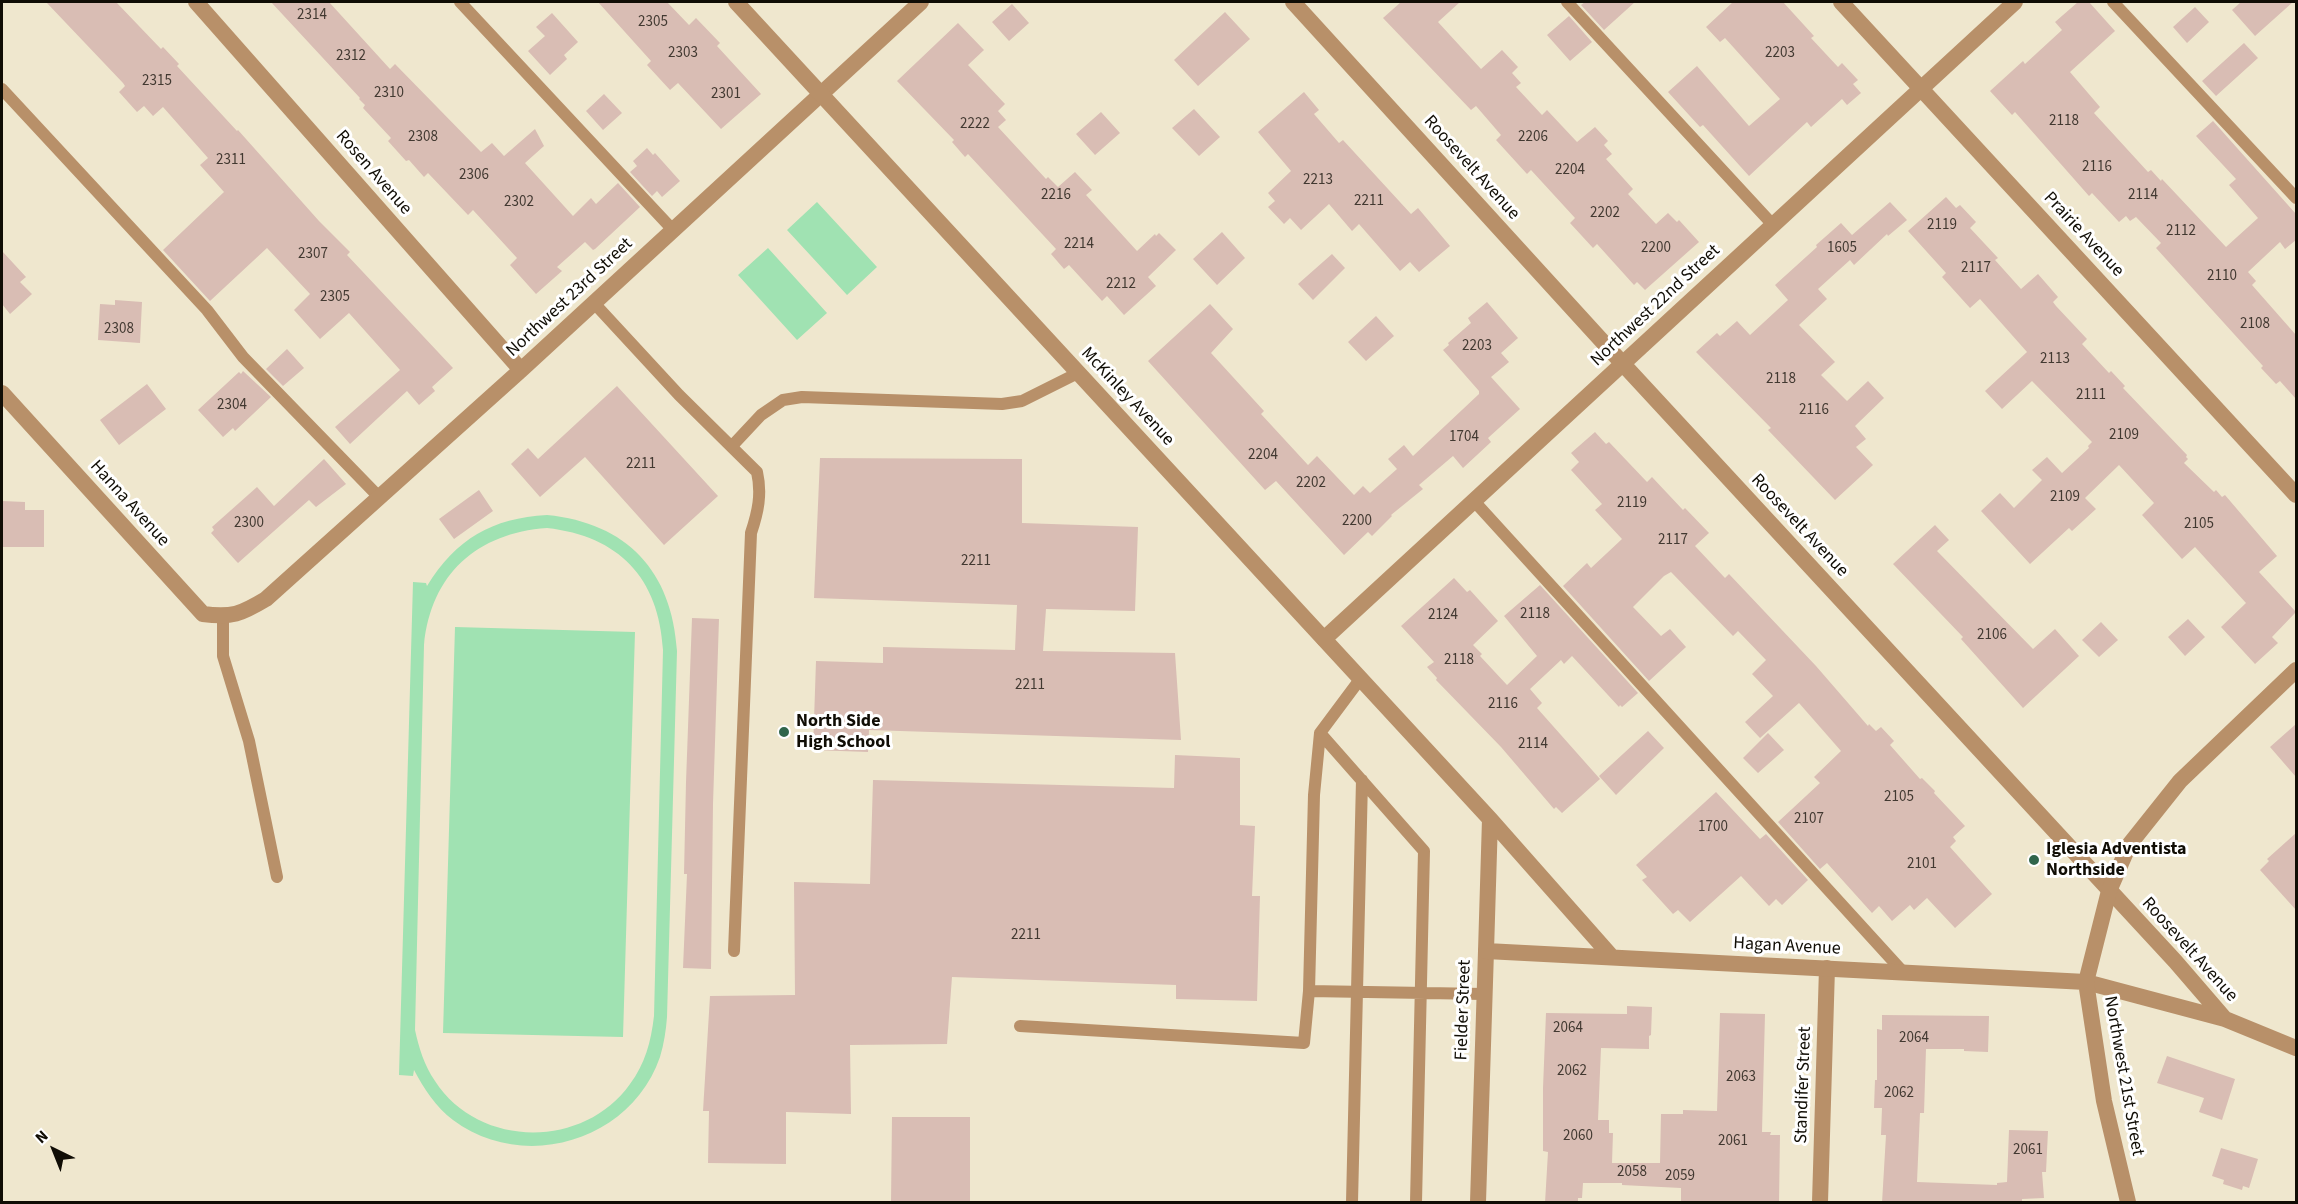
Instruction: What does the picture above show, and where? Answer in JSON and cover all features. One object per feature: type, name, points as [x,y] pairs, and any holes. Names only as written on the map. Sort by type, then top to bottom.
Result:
[{"type":"street","name":"Rosen Avenue","points":[[196,2],[521,370]]},
{"type":"street","name":"McKinley Avenue","points":[[736,2],[1361,678],[1612,957]]},
{"type":"street","name":"Northwest 23rd Street","points":[[231,616],[266,599],[521,370],[921,2]]},
{"type":"street","name":"Roosevelt Avenue","points":[[1293,2],[1623,364],[2175,961],[2224,1019],[2296,1048]]},
{"type":"street","name":"Prairie Avenue","points":[[1841,2],[2296,495]]},
{"type":"street","name":"Northwest 22nd Street","points":[[1324,639],[2015,2]]},
{"type":"street","name":"Hanna Avenue","points":[[3,395],[203,614],[231,616]]},
{"type":"street","name":"Northwest 21st Street","points":[[2128,1203],[2104,1101],[2086,982],[2109,891],[2129,845],[2180,781],[2296,670]]},
{"type":"street","name":"Fielder Street","points":[[1478,1203],[1490,819]]},
{"type":"street","name":"Hagan Avenue","points":[[1486,951],[2086,982],[2224,1019]]},
{"type":"street","name":"Standifer Street","points":[[1820,1203],[1827,968]]},
{"type":"lane","points":[[460,2],[673,230]]},
{"type":"lane","points":[[1567,2],[1773,225]]},
{"type":"lane","points":[[2113,2],[2296,198]]},
{"type":"lane","points":[[2,89],[207,310],[243,357],[379,497]]},
{"type":"lane","points":[[594,303],[679,394],[757,472],[760,487],[758,513],[751,533],[734,951]]},
{"type":"lane","points":[[732,446],[761,415],[783,400],[802,397],[1002,404],[1022,401],[1078,373]]},
{"type":"lane","points":[[1474,501],[1904,972]]},
{"type":"lane","points":[[231,616],[224,656],[249,741],[277,877]]},
{"type":"lane","points":[[1020,1026],[1304,1043],[1309,991],[1314,795],[1320,733],[1361,678]]},
{"type":"lane","points":[[1320,733],[1424,851],[1416,1203]]},
{"type":"lane","points":[[1352,1203],[1362,780]]},
{"type":"lane","points":[[1309,991],[1484,994]]},
{"type":"green space","points":[[817,202],[877,267],[847,295],[787,230]]},
{"type":"green space","points":[[768,248],[827,313],[797,340],[738,275]]},
{"type":"green space","points":[[547,515],[575,520],[600,528],[622,540],[640,556],[655,575],[666,597],[677,651],[667,1017],[660,1057],[646,1086],[625,1110],[600,1128],[572,1140],[542,1146],[511,1144],[481,1136],[453,1120],[441,1109],[426,1091],[414,1070],[413,1076],[399,1075],[413,582],[426,583],[427,586],[450,556],[477,534],[493,526],[527,517]],"holes":[[[547,528],[595,540],[614,551],[630,565],[644,582],[660,624],[663,650],[654,1016],[649,1044],[640,1069],[610,1106],[586,1121],[559,1130],[531,1132],[503,1129],[477,1119],[454,1103],[428,1069],[415,1030],[424,645],[428,620],[436,597],[462,562],[479,548],[499,538],[522,532]]]},
{"type":"green space","points":[[455,627],[635,632],[623,1037],[443,1033]]},
{"type":"building","points":[[46,2],[116,2],[161,49],[163,47],[179,64],[177,66],[350,252],[347,255],[453,368],[432,387],[435,391],[419,405],[407,391],[350,444],[335,427],[400,370],[349,313],[320,339],[294,310],[310,294],[267,248],[210,301],[163,250],[224,192],[200,165],[208,158],[163,107],[153,116],[144,106],[137,112],[119,92],[125,86],[123,83]]},
{"type":"building","points":[[271,2],[329,2],[390,69],[395,64],[481,152],[492,143],[504,156],[535,129],[544,146],[525,163],[573,216],[591,198],[596,204],[618,183],[640,207],[595,249],[593,250],[585,242],[557,267],[562,271],[536,294],[510,265],[517,258],[473,210],[468,215],[428,173],[424,177],[409,160],[406,161],[388,141],[391,138],[363,108],[365,105],[360,98]]},
{"type":"building","points":[[598,2],[667,2],[689,25],[696,18],[720,43],[717,46],[761,94],[721,129],[678,83],[670,90],[647,65],[651,61]]},
{"type":"building","points":[[1401,2],[1460,2],[1438,22],[1481,69],[1502,50],[1518,67],[1512,73],[1521,83],[1516,87],[1542,115],[1547,110],[1577,142],[1595,127],[1608,141],[1604,145],[1612,154],[1606,159],[1633,189],[1628,194],[1656,224],[1668,213],[1677,222],[1679,220],[1699,242],[1645,290],[1637,282],[1634,285],[1597,244],[1593,248],[1570,223],[1575,218],[1531,170],[1527,174],[1496,140],[1501,135],[1476,106],[1471,110],[1383,18]]},
{"type":"building","points":[[1585,2],[1635,2],[1604,30],[1581,5]]},
{"type":"building","points":[[1733,2],[1783,2],[1814,36],[1811,38],[1838,67],[1842,63],[1858,80],[1853,84],[1861,93],[1847,105],[1842,99],[1811,127],[1807,122],[1749,176],[1703,125],[1700,127],[1668,92],[1697,66],[1749,126],[1780,99],[1725,38],[1720,42],[1706,27]]},
{"type":"building","points":[[2078,2],[2089,2],[2115,31],[2070,72],[2100,107],[2094,113],[2148,172],[2151,170],[2161,181],[2162,179],[2226,247],[2258,218],[2229,185],[2236,179],[2196,136],[2213,121],[2296,214],[2296,240],[2285,249],[2280,242],[2248,272],[2256,281],[2252,285],[2296,335],[2296,399],[2280,381],[2276,384],[2261,368],[2263,366],[2156,248],[2161,243],[2136,217],[2130,221],[2126,216],[2119,222],[2092,193],[2089,196],[2015,112],[2012,115],[1990,91],[2023,61],[2025,64],[2062,30],[2055,22]]},
{"type":"building","points":[[2241,2],[2293,2],[2255,36],[2232,10]]},
{"type":"building","points":[[1012,4],[1029,23],[1009,41],[992,22]]},
{"type":"building","points":[[2195,7],[2209,22],[2187,43],[2173,27]]},
{"type":"building","points":[[1225,12],[1250,39],[1198,86],[1174,60]]},
{"type":"building","points":[[552,13],[578,42],[564,55],[567,59],[550,75],[528,51],[545,36],[536,27]]},
{"type":"building","points":[[1569,16],[1592,42],[1570,61],[1547,35]]},
{"type":"building","points":[[958,23],[984,50],[968,65],[1005,104],[998,111],[1006,120],[998,127],[1046,179],[1048,177],[1058,187],[1075,172],[1092,190],[1086,195],[1137,251],[1159,233],[1176,250],[1148,277],[1156,286],[1124,315],[1107,296],[1102,301],[1069,265],[1064,269],[1051,254],[1056,249],[968,154],[965,157],[952,142],[954,140],[897,81]]},
{"type":"building","points":[[2244,43],[2258,58],[2216,96],[2202,81]]},
{"type":"building","points":[[1304,92],[1319,110],[1314,114],[1339,143],[1343,140],[1411,214],[1418,208],[1450,246],[1419,272],[1410,262],[1400,271],[1359,224],[1352,231],[1329,204],[1301,230],[1290,218],[1284,224],[1268,207],[1275,201],[1268,193],[1291,171],[1258,132]]},
{"type":"building","points":[[604,94],[622,113],[603,130],[586,111]]},
{"type":"building","points":[[1194,109],[1220,137],[1199,156],[1172,128]]},
{"type":"building","points":[[1101,112],[1120,133],[1095,155],[1076,134]]},
{"type":"building","points":[[647,148],[653,155],[655,153],[680,181],[662,197],[657,191],[652,196],[630,172],[637,166],[633,161]]},
{"type":"building","points":[[1946,197],[1956,208],[1960,205],[1976,222],[1970,228],[1998,258],[1995,260],[2021,289],[2038,274],[2058,297],[2053,302],[2056,306],[2087,339],[2082,344],[2109,373],[2111,371],[2125,386],[2123,388],[2187,455],[2188,459],[2184,463],[2214,492],[2216,490],[2222,497],[2225,495],[2277,556],[2259,572],[2296,612],[2272,637],[2278,643],[2255,664],[2221,627],[2246,603],[2195,547],[2182,559],[2142,515],[2154,503],[2119,465],[2085,498],[2096,509],[2072,531],[2069,528],[2030,564],[1981,511],[2000,493],[2014,508],[2042,480],[2032,470],[2047,457],[2062,473],[2089,448],[2092,442],[2032,381],[2002,409],[1985,391],[2027,352],[1980,299],[1970,308],[1942,277],[1946,273],[1908,231]]},
{"type":"building","points":[[1890,202],[1907,220],[1888,236],[1887,234],[1854,265],[1850,260],[1818,289],[1827,299],[1799,325],[1835,362],[1821,375],[1847,401],[1868,381],[1884,398],[1855,426],[1866,439],[1856,447],[1873,465],[1835,500],[1768,430],[1771,428],[1696,352],[1717,333],[1720,336],[1737,321],[1750,335],[1788,300],[1775,285],[1817,247],[1816,245],[1841,223],[1852,235]]},
{"type":"building","points":[[1222,232],[1245,258],[1217,285],[1193,259]]},
{"type":"building","points":[[2,251],[26,277],[20,282],[32,294],[10,314],[2,304]]},
{"type":"building","points":[[1332,254],[1345,268],[1313,300],[1298,284]]},
{"type":"building","points":[[115,300],[142,302],[140,343],[98,340],[100,304],[115,305]]},
{"type":"building","points":[[1487,302],[1518,338],[1501,353],[1509,362],[1491,377],[1520,409],[1488,438],[1491,442],[1463,468],[1453,456],[1419,485],[1423,489],[1391,515],[1372,536],[1368,532],[1344,555],[1276,481],[1265,490],[1148,361],[1210,304],[1233,329],[1211,353],[1264,411],[1261,414],[1308,465],[1317,456],[1354,495],[1363,486],[1370,493],[1397,469],[1388,459],[1404,445],[1413,456],[1479,394],[1479,391],[1443,350],[1471,323],[1468,318]]},
{"type":"building","points":[[1376,316],[1394,336],[1366,361],[1348,342]]},
{"type":"building","points":[[287,349],[304,368],[283,386],[266,369]]},
{"type":"building","points":[[243,371],[271,397],[235,431],[233,428],[223,437],[198,410],[239,372],[241,374]]},
{"type":"building","points":[[147,384],[166,409],[119,445],[100,420]]},
{"type":"building","points":[[617,386],[718,496],[664,545],[585,457],[540,497],[511,464],[528,448],[538,459]]},
{"type":"building","points":[[1595,432],[1606,444],[1609,442],[1647,482],[1652,477],[1683,510],[1685,508],[1709,533],[1695,546],[1725,578],[1729,574],[1816,666],[1868,726],[1869,724],[1876,731],[1881,727],[1894,741],[1890,745],[1965,826],[1953,837],[1956,841],[1950,847],[1992,894],[1955,928],[1927,898],[1914,910],[1910,905],[1892,921],[1879,906],[1872,913],[1827,863],[1820,869],[1778,822],[1820,783],[1814,777],[1841,751],[1799,703],[1760,738],[1745,722],[1773,696],[1752,674],[1766,660],[1738,631],[1733,636],[1671,572],[1664,576],[1633,607],[1661,636],[1670,629],[1686,647],[1649,681],[1563,586],[1587,563],[1591,568],[1622,539],[1595,510],[1602,504],[1571,470],[1579,462],[1571,453]]},
{"type":"building","points":[[820,458],[1022,459],[1022,523],[1138,527],[1135,611],[1046,609],[1043,651],[1175,653],[1181,740],[869,730],[868,752],[813,750],[816,661],[883,663],[883,647],[1015,650],[1017,605],[814,598]]},
{"type":"building","points":[[324,459],[346,484],[316,507],[309,500],[238,563],[211,533],[214,530],[212,527],[257,487],[274,506]]},
{"type":"building","points":[[479,490],[493,511],[454,539],[439,519]]},
{"type":"building","points":[[2,501],[25,502],[25,510],[44,510],[44,547],[2,547]]},
{"type":"building","points":[[1935,525],[1949,540],[1937,551],[2033,649],[2055,629],[2079,656],[2023,708],[1961,639],[1963,637],[1893,564]]},
{"type":"building","points":[[1454,578],[1467,592],[1470,590],[1498,621],[1473,645],[1507,685],[1537,656],[1504,616],[1540,585],[1638,693],[1619,707],[1572,656],[1564,664],[1561,660],[1530,689],[1542,703],[1537,708],[1600,779],[1562,813],[1556,807],[1554,809],[1501,747],[1436,680],[1437,678],[1427,667],[1434,662],[1401,626]]},
{"type":"building","points":[[692,618],[719,619],[711,969],[683,968]]},
{"type":"building","points":[[2188,619],[2205,637],[2185,656],[2168,637]]},
{"type":"building","points":[[2101,622],[2118,640],[2099,657],[2082,640]]},
{"type":"building","points":[[2296,724],[2296,777],[2270,747]]},
{"type":"building","points":[[1648,731],[1664,748],[1616,795],[1599,776]]},
{"type":"building","points":[[1768,733],[1784,750],[1758,773],[1743,758]]},
{"type":"building","points":[[1175,755],[1240,758],[1240,825],[1255,826],[1252,896],[1260,896],[1257,1001],[1176,999],[1176,985],[952,977],[947,1044],[850,1045],[851,1114],[786,1112],[786,1164],[708,1163],[709,1111],[703,1111],[710,996],[795,995],[794,882],[870,884],[873,780],[1174,788]]},
{"type":"building","points":[[1716,792],[1760,839],[1766,834],[1808,880],[1782,905],[1776,899],[1769,906],[1741,876],[1690,922],[1678,910],[1673,914],[1642,880],[1647,877],[1636,865]]},
{"type":"building","points":[[2296,833],[2296,910],[2260,870],[2269,861],[2267,859]]},
{"type":"building","points":[[1627,1006],[1652,1007],[1651,1035],[1649,1036],[1649,1049],[1601,1048],[1598,1120],[1609,1120],[1609,1133],[1613,1133],[1612,1163],[1660,1163],[1661,1114],[1683,1114],[1683,1110],[1717,1111],[1720,1013],[1765,1014],[1762,1132],[1780,1135],[1779,1203],[1681,1203],[1681,1188],[1622,1185],[1622,1183],[1583,1183],[1582,1198],[1578,1198],[1578,1203],[1545,1203],[1548,1152],[1543,1151],[1546,1013],[1627,1014]]},
{"type":"building","points":[[1882,1015],[1989,1016],[1988,1052],[1964,1051],[1964,1049],[1926,1049],[1924,1113],[1920,1113],[1917,1182],[1997,1185],[1997,1183],[2007,1182],[2009,1130],[2048,1131],[2046,1172],[2042,1172],[2044,1198],[2022,1199],[2022,1203],[1882,1203],[1886,1135],[1881,1135],[1882,1108],[1874,1108],[1875,1080],[1877,1080],[1877,1029],[1882,1030]]},
{"type":"building","points":[[2167,1056],[2235,1079],[2222,1120],[2199,1112],[2204,1098],[2157,1083]]},
{"type":"building","points":[[892,1117],[970,1117],[970,1203],[891,1203]]},
{"type":"building","points":[[2221,1148],[2258,1159],[2249,1188],[2243,1186],[2242,1190],[2223,1184],[2224,1180],[2212,1176]]},
{"type":"place","name":"North Side High School","points":[[784,732]]},
{"type":"place","name":"Iglesia Adventista Northside","points":[[2034,860]]}]
